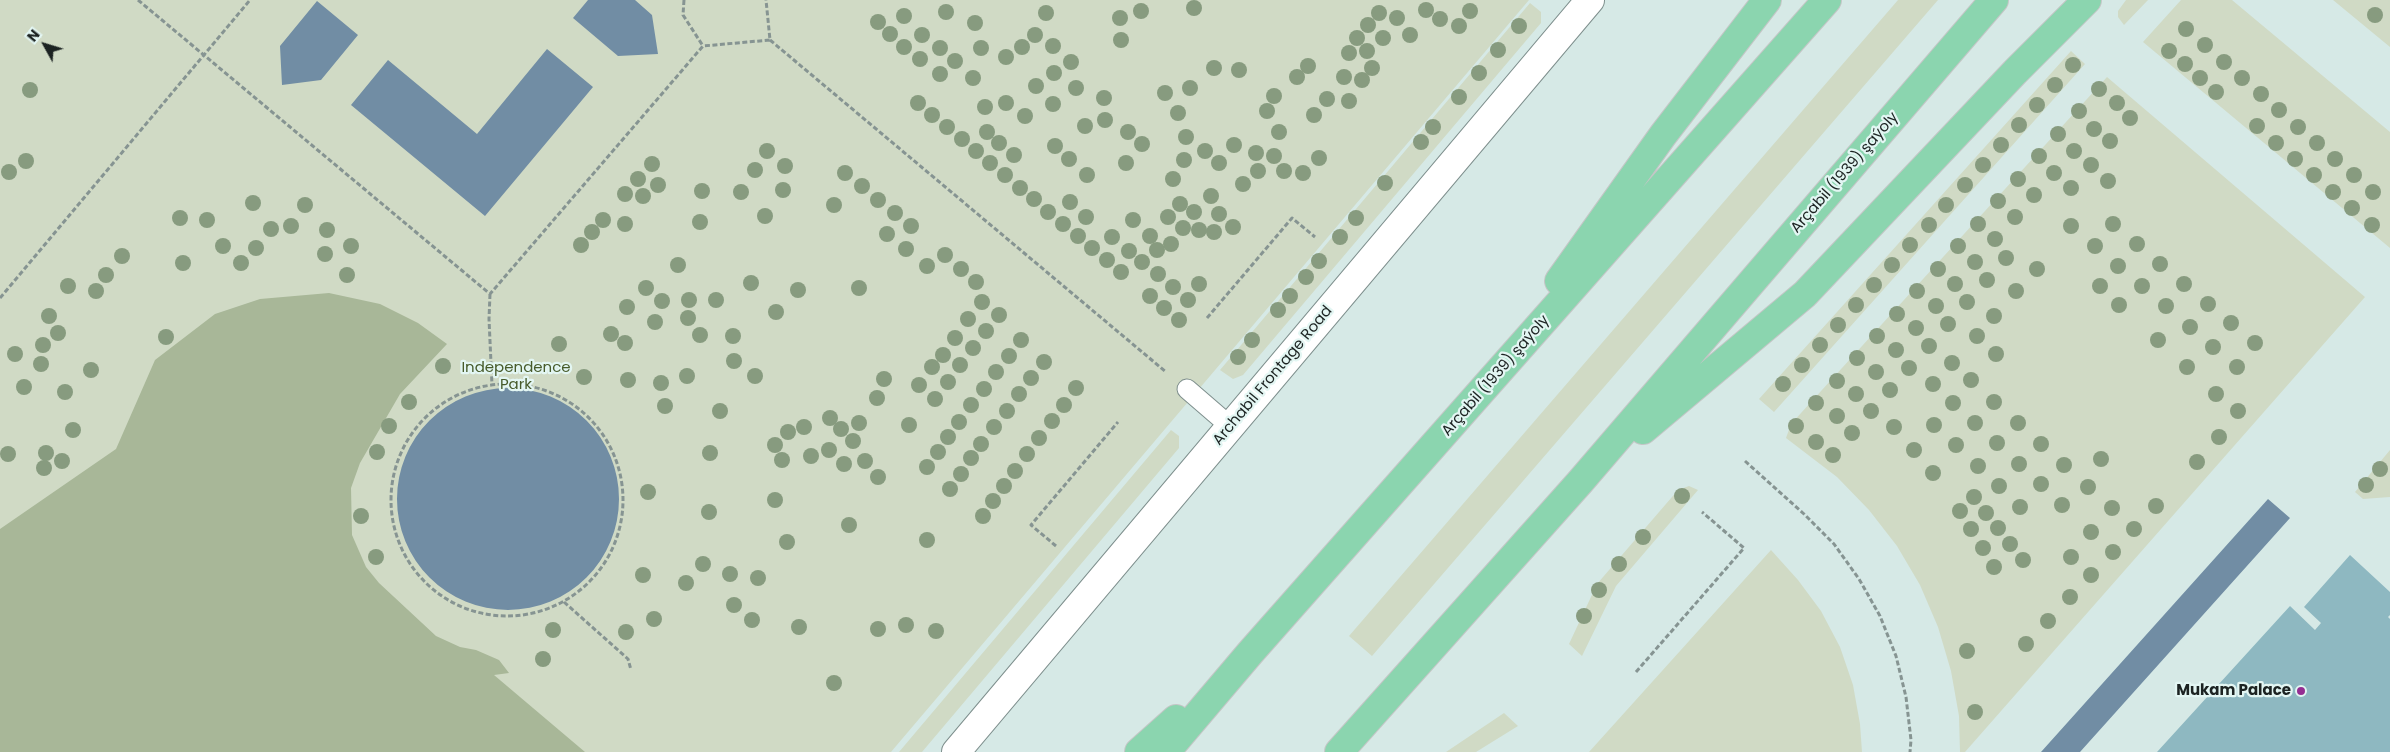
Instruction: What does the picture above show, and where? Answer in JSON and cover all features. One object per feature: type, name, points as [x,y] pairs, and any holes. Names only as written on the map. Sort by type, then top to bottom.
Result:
[{"type":"main road","points":[[1469,406],[1663,135],[1767,0]]},
{"type":"main road","name":"Arçabil (1939) şaýoly","points":[[1166,752],[1250,653],[1827,0]]},
{"type":"main road","name":"Arçabil (1939) şaýoly","points":[[1345,746],[1580,482],[1994,0]]},
{"type":"main road","points":[[1580,482],[1804,294],[2008,79],[2087,0]]},
{"type":"main road","points":[[1139,752],[1250,653]]},
{"type":"street","name":"Archabil Frontage Road","points":[[956,752],[1590,0]]},
{"type":"lane","points":[[1187,389],[1231,427]]},
{"type":"path","points":[[138,0],[490,294]]},
{"type":"path","points":[[0,298],[250,0]]},
{"type":"path","points":[[684,0],[683,15],[703,46]]},
{"type":"path","points":[[766,0],[770,40],[1187,389]]},
{"type":"path","points":[[492,385],[489,319],[490,294],[703,46],[770,40]]},
{"type":"path","points":[[1207,318],[1292,218],[1315,237]]},
{"type":"path","points":[[522,384],[546,390],[568,400],[592,421],[603,433],[615,454],[622,478],[624,502],[621,527],[613,550],[600,570],[584,588],[564,602],[541,612],[517,617],[493,616],[469,611],[447,600],[427,586],[411,568],[400,546],[393,523],[390,498],[394,474],[402,451],[414,430],[431,412],[451,398],[474,388],[492,385],[522,384]]},
{"type":"path","points":[[1056,546],[1031,525],[1118,422]]},
{"type":"path","points":[[1745,461],[1834,544],[1859,579],[1880,616],[1896,656],[1906,697],[1911,740],[1910,752]]},
{"type":"path","points":[[1636,672],[1744,548],[1702,512]]},
{"type":"path","points":[[564,602],[628,659],[631,670]]},
{"type":"green space","name":"Independence Park","points":[[0,0],[1529,0],[891,752],[0,752]]},
{"type":"green space","points":[[1898,0],[1938,0],[1372,656],[1349,636]]},
{"type":"green space","points":[[2126,0],[2148,0],[2124,25],[2118,17],[2118,11]]},
{"type":"green space","points":[[2181,0],[2232,0],[2390,132],[2390,248],[2143,42]]},
{"type":"green space","points":[[2333,0],[2390,0],[2390,47]]},
{"type":"green space","points":[[1530,3],[1541,12],[1541,23],[1243,375],[1233,379],[1220,370]]},
{"type":"green space","points":[[2071,51],[2085,64],[1774,412],[1759,399]]},
{"type":"green space","points":[[2107,77],[2365,297],[1965,752],[1960,752],[1959,716],[1951,671],[1938,627],[1920,585],[1897,546],[1869,510],[1837,477],[1786,438],[1791,424]]},
{"type":"green space","points":[[329,293],[380,304],[418,323],[447,344],[400,394],[360,463],[351,488],[352,535],[366,567],[379,583],[436,636],[460,647],[476,650],[499,660],[509,673],[494,675],[585,752],[0,752],[0,529],[116,449],[155,360],[215,314],[260,299]]},
{"type":"green space","points":[[1171,430],[1179,436],[1179,448],[922,752],[899,752]]},
{"type":"green space","points":[[2390,450],[2390,497],[2363,499],[2355,492]]},
{"type":"green space","points":[[1689,486],[1698,490],[1616,586],[1582,656],[1569,644],[1597,584],[1678,490]]},
{"type":"green space","points":[[1771,550],[1798,580],[1821,611],[1840,647],[1853,685],[1860,724],[1862,752],[1589,752]]},
{"type":"green space","points":[[1504,713],[1518,726],[1476,752],[1446,752]]},
{"type":"water","points":[[588,0],[635,0],[652,15],[658,54],[618,56],[573,18]]},
{"type":"water","points":[[317,1],[358,35],[321,80],[282,85],[280,46]]},
{"type":"water","points":[[547,49],[593,87],[485,216],[351,105],[388,60],[477,134]]},
{"type":"water","points":[[508,388],[530,390],[560,401],[578,413],[594,429],[606,447],[614,467],[619,499],[617,521],[606,551],[594,569],[578,585],[560,597],[540,605],[508,610],[486,608],[456,597],[438,585],[422,569],[410,551],[402,531],[397,499],[399,477],[410,447],[422,429],[438,413],[456,401],[476,393]]},
{"type":"water","points":[[2268,499],[2290,518],[2080,752],[2041,752]]},
{"type":"building","name":"Mukam Palace","points":[[2350,555],[2390,592],[2390,615],[2388,617],[2390,619],[2390,752],[2157,752],[2290,606],[2315,630],[2321,623],[2304,607]]},
{"type":"place","name":"Mukam Palace","points":[[2301,691]]}]
